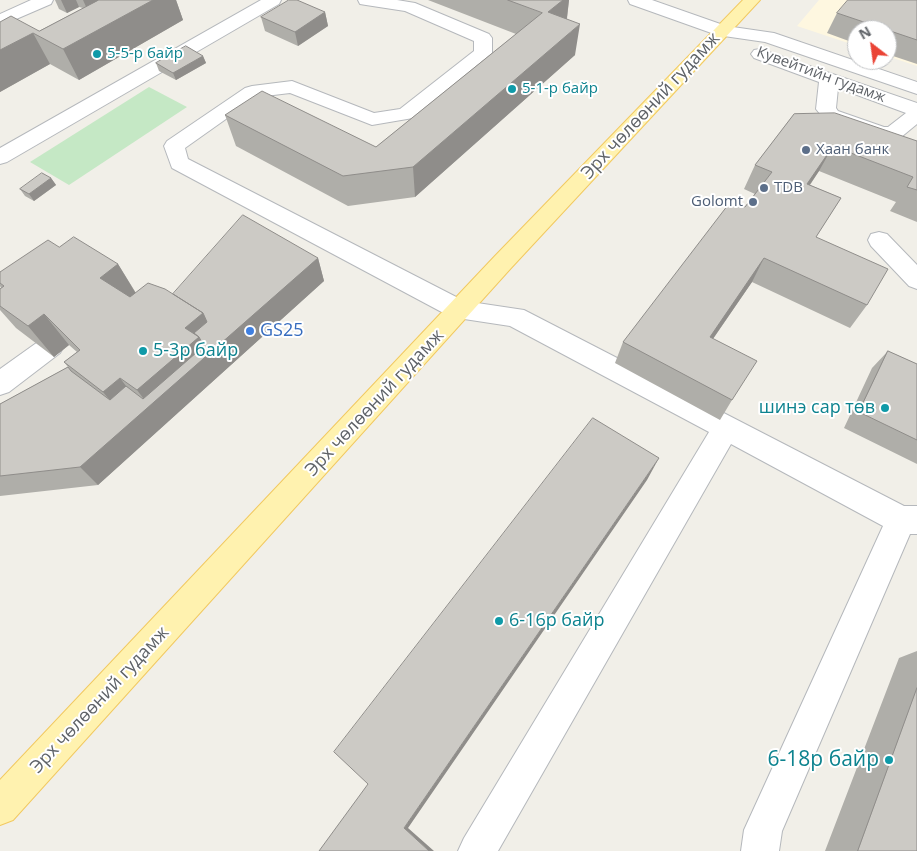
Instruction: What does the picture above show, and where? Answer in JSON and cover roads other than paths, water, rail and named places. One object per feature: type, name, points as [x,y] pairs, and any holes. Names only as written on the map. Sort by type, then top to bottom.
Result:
[{"type":"main road","name":"Эрх чөлөөний гудамж","points":[[0,807],[510,255],[752,0]]},
{"type":"street","points":[[0,21],[45,0]]},
{"type":"street","points":[[0,157],[274,0]]},
{"type":"street","points":[[366,0],[408,8],[483,38],[484,53],[406,114],[372,119],[292,87],[252,92],[174,146],[179,162],[460,310],[514,317],[726,428],[909,520],[763,830],[760,851]]},
{"type":"street","points":[[636,0],[723,31]]},
{"type":"street","name":"Кувейтийн гудамж","points":[[723,31],[756,53],[917,112]]},
{"type":"street","name":"Кувейтийн гудамж","points":[[723,31],[768,37],[917,88]]},
{"type":"street","points":[[829,79],[826,109],[831,114],[882,133],[893,133],[917,112]]},
{"type":"street","points":[[879,240],[917,280]]},
{"type":"street","points":[[0,384],[51,346]]},
{"type":"street","points":[[477,851],[726,428]]},
{"type":"place","name":"5-5-р байр","points":[[97,54]]},
{"type":"place","name":"5-1-р байр","points":[[512,89]]},
{"type":"place","name":"Хаан банк","points":[[806,150]]},
{"type":"place","name":"TDB","points":[[764,188]]},
{"type":"place","name":"Golomt","points":[[753,202]]},
{"type":"place","name":"GS25","points":[[250,331]]},
{"type":"place","name":"5-3р байр","points":[[143,351]]},
{"type":"place","name":"шинэ сар төв","points":[[885,408]]},
{"type":"place","name":"6-16р байр","points":[[499,621]]},
{"type":"place","name":"6-18р байр","points":[[889,760]]}]
